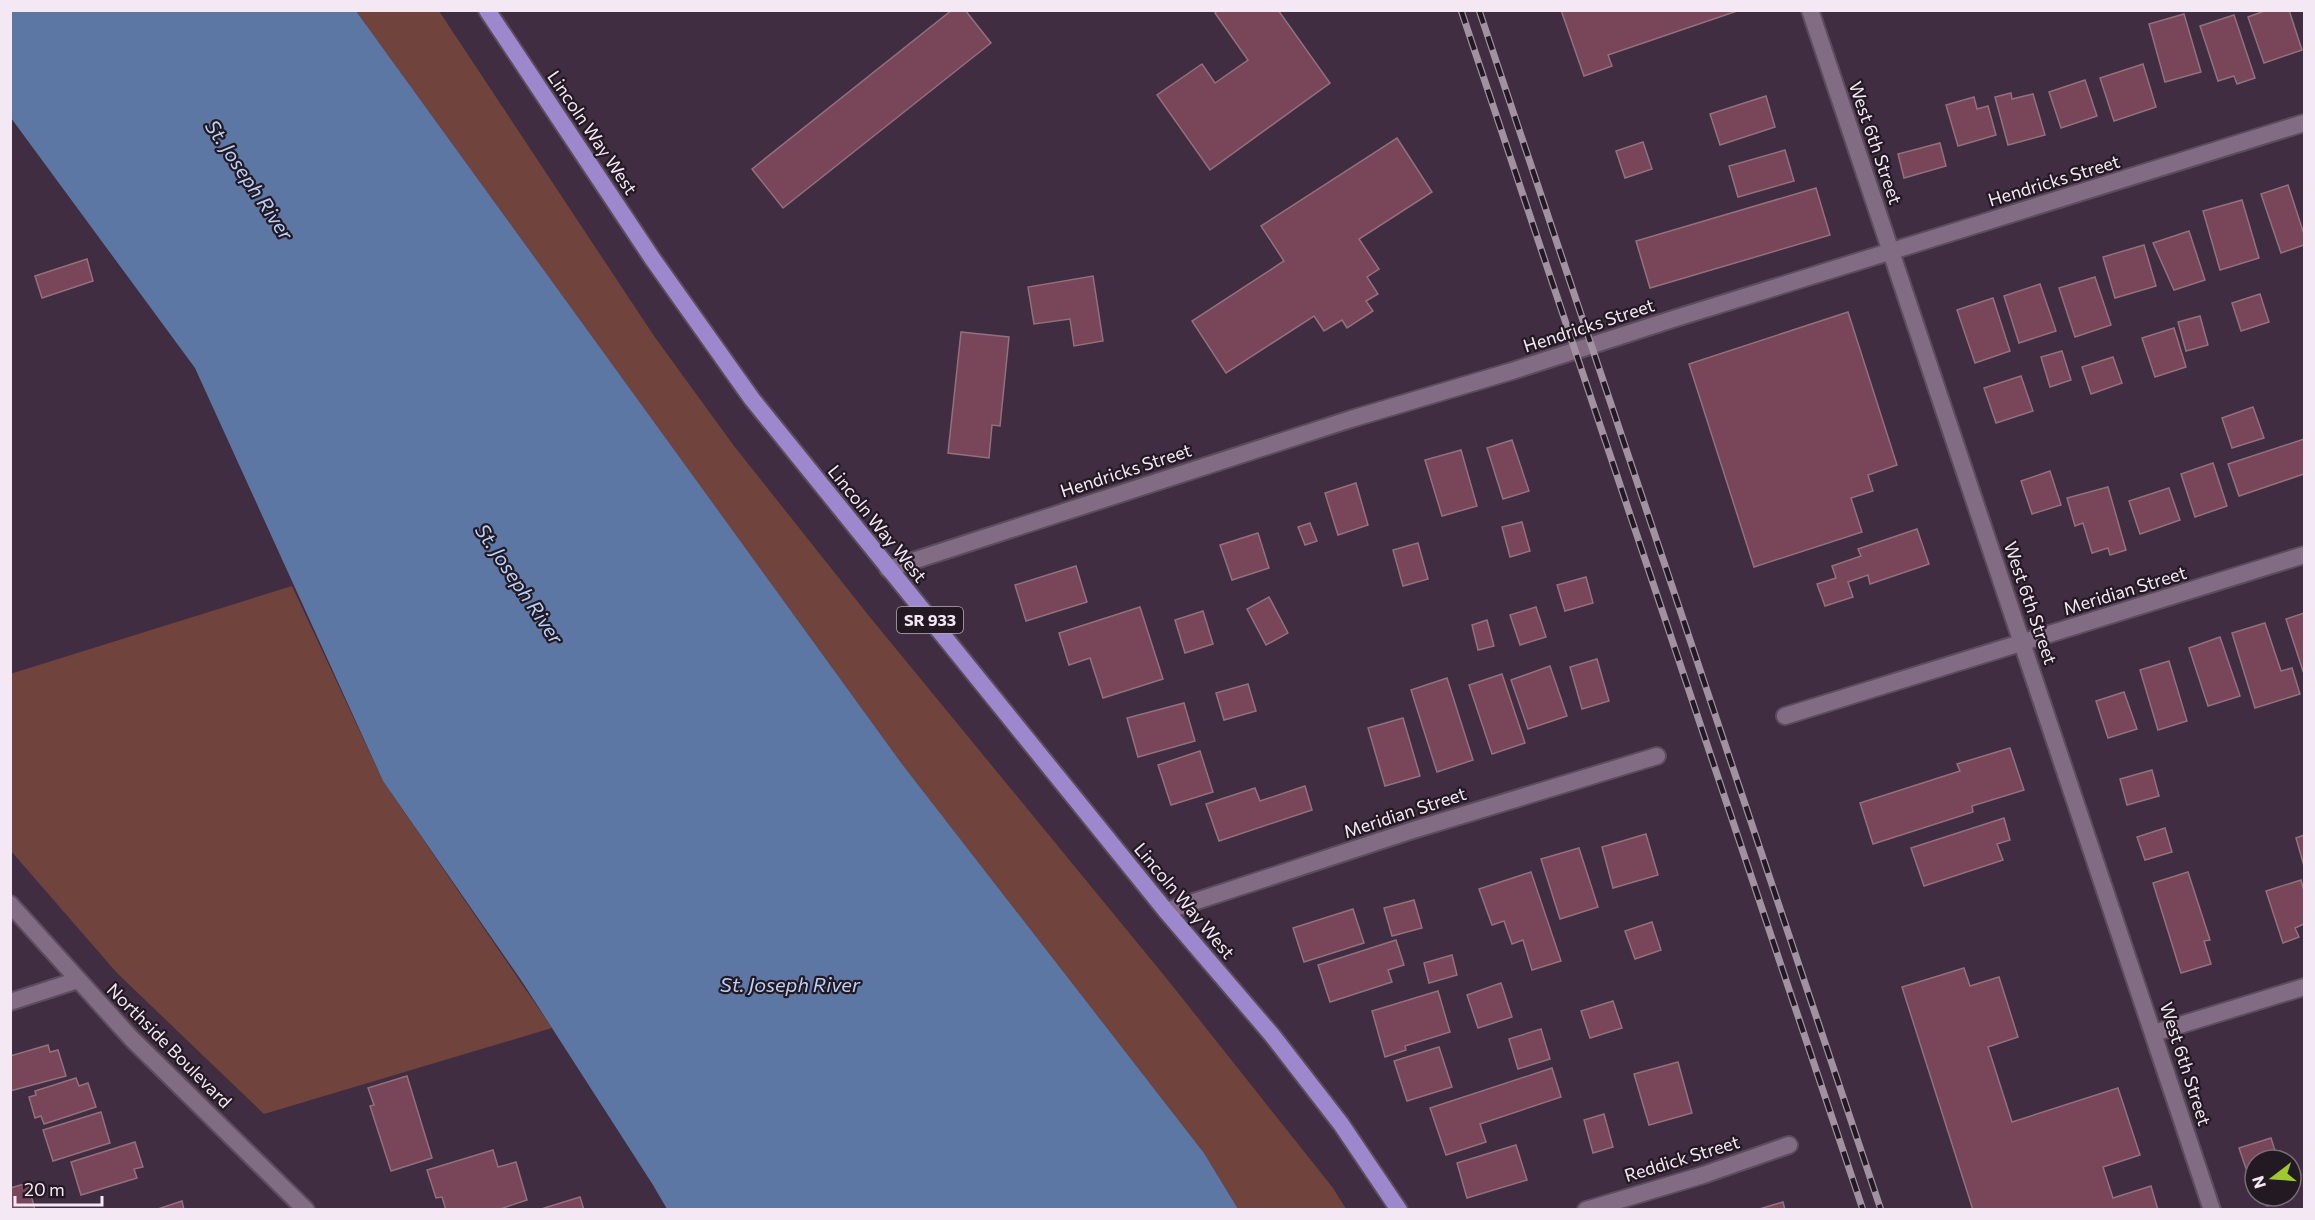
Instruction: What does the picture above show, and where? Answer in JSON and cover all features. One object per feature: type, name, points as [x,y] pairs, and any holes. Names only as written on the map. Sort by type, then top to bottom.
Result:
[{"type":"main road","name":"Lincoln Way West","points":[[488,10],[699,326],[752,399],[1166,911],[1272,1035],[1341,1124],[1399,1209]]},
{"type":"street","name":"West 6th Street","points":[[1810,10],[2212,1209]]},
{"type":"street","name":"Hendricks Street","points":[[888,569],[1352,418],[1512,371],[2304,123]]},
{"type":"street","name":"Meridian Street","points":[[1785,717],[2304,555]]},
{"type":"street","name":"Meridian Street","points":[[1166,911],[1410,831],[1657,756]]},
{"type":"street","name":"Northside Boulevard","points":[[10,904],[131,1038],[306,1209]]},
{"type":"street","points":[[10,1002],[78,980]]},
{"type":"street","points":[[2154,1033],[2304,987]]},
{"type":"street","name":"Reddick Street","points":[[1586,1209],[1703,1175],[1790,1145]]},
{"type":"shaded area","points":[[356,11],[439,11],[654,336],[734,446],[869,616],[1167,979],[1333,1188],[1346,1209],[1238,1209],[1204,1153],[902,764]]},
{"type":"shaded area","points":[[292,586],[383,781],[552,1028],[264,1114],[117,973],[11,851],[10,674]]},
{"type":"water","name":"St. Joseph River","points":[[11,10],[356,11],[902,764],[1204,1153],[1238,1209],[667,1209],[523,983],[383,781],[195,368],[11,118]]},
{"type":"building","points":[[952,10],[965,10],[991,43],[783,208],[752,169]]},
{"type":"building","points":[[1218,10],[1278,10],[1330,83],[1210,170],[1157,95],[1202,64],[1215,83],[1248,60],[1215,13]]},
{"type":"building","points":[[1561,10],[1740,10],[1608,55],[1612,66],[1584,76]]},
{"type":"building","points":[[2267,10],[2289,10],[2302,50],[2264,63],[2248,17]]},
{"type":"building","points":[[2184,14],[2201,72],[2165,82],[2149,24]]},
{"type":"building","points":[[2234,15],[2255,78],[2237,84],[2234,76],[2218,81],[2200,26]]},
{"type":"building","points":[[2143,64],[2156,107],[2114,121],[2100,78]]},
{"type":"building","points":[[2085,80],[2097,116],[2061,128],[2049,92]]},
{"type":"building","points":[[2011,93],[2012,99],[2033,94],[2045,135],[2008,145],[1995,97]]},
{"type":"building","points":[[1766,96],[1775,127],[1720,145],[1710,114]]},
{"type":"building","points":[[1974,97],[1977,109],[1988,106],[1996,135],[1958,146],[1946,105]]},
{"type":"building","points":[[1397,138],[1432,192],[1359,239],[1379,269],[1367,277],[1378,294],[1366,301],[1373,311],[1347,328],[1342,320],[1324,331],[1314,316],[1226,373],[1192,321],[1284,261],[1261,226]]},
{"type":"building","points":[[1643,142],[1652,169],[1625,178],[1616,151]]},
{"type":"building","points":[[1940,143],[1946,166],[1904,178],[1898,154]]},
{"type":"building","points":[[1785,150],[1794,181],[1738,197],[1729,166]]},
{"type":"building","points":[[2288,185],[2304,234],[2304,245],[2281,253],[2261,194]]},
{"type":"building","points":[[1816,188],[1830,235],[1650,288],[1636,241]]},
{"type":"building","points":[[2242,200],[2259,258],[2220,270],[2203,211]]},
{"type":"building","points":[[2189,231],[2205,280],[2174,290],[2153,243]]},
{"type":"building","points":[[2144,245],[2156,286],[2115,298],[2103,257]]},
{"type":"building","points":[[87,259],[93,281],[42,298],[35,276]]},
{"type":"building","points":[[1093,276],[1103,341],[1074,346],[1070,319],[1034,324],[1028,287]]},
{"type":"building","points":[[2095,277],[2111,325],[2075,337],[2059,288]]},
{"type":"building","points":[[2040,284],[2056,331],[2019,343],[2004,296]]},
{"type":"building","points":[[2260,294],[2269,322],[2241,331],[2232,303]]},
{"type":"building","points":[[1993,298],[2010,351],[1975,363],[1957,310]]},
{"type":"building","points":[[1848,312],[1897,465],[1868,475],[1873,491],[1851,498],[1862,532],[1754,567],[1689,364]]},
{"type":"building","points":[[2200,316],[2208,345],[2186,351],[2178,322]]},
{"type":"building","points":[[2174,328],[2186,367],[2155,377],[2142,338]]},
{"type":"building","points":[[961,332],[1009,337],[1000,426],[992,425],[989,458],[948,453]]},
{"type":"building","points":[[2062,351],[2071,380],[2050,387],[2041,357]]},
{"type":"building","points":[[2113,357],[2122,383],[2091,394],[2082,367]]},
{"type":"building","points":[[2021,376],[2033,411],[1996,423],[1984,388]]},
{"type":"building","points":[[2253,407],[2264,438],[2232,448],[2222,418]]},
{"type":"building","points":[[2304,439],[2304,474],[2239,496],[2228,464]]},
{"type":"building","points":[[1512,440],[1529,491],[1503,499],[1487,448]]},
{"type":"building","points":[[1461,450],[1477,506],[1442,516],[1425,460]]},
{"type":"building","points":[[2213,463],[2227,506],[2195,517],[2181,474]]},
{"type":"building","points":[[2050,471],[2061,505],[2032,514],[2021,481]]},
{"type":"building","points":[[1356,483],[1368,525],[1338,535],[1325,493]]},
{"type":"building","points":[[2108,487],[2126,550],[2110,555],[2108,548],[2092,553],[2083,523],[2075,526],[2067,498]]},
{"type":"building","points":[[2169,488],[2180,520],[2140,534],[2129,501]]},
{"type":"building","points":[[1522,522],[1530,551],[1510,557],[1502,527]]},
{"type":"building","points":[[1310,523],[1317,541],[1305,545],[1298,527]]},
{"type":"building","points":[[1917,529],[1929,564],[1870,584],[1868,575],[1848,582],[1853,597],[1825,606],[1817,584],[1836,578],[1832,566],[1861,556],[1858,549]]},
{"type":"building","points":[[1258,533],[1269,568],[1232,580],[1220,545]]},
{"type":"building","points":[[1418,543],[1428,579],[1403,586],[1393,550]]},
{"type":"building","points":[[1076,566],[1087,602],[1026,621],[1015,585]]},
{"type":"building","points":[[1586,577],[1593,603],[1565,611],[1557,585]]},
{"type":"building","points":[[1269,597],[1288,633],[1266,645],[1247,609]]},
{"type":"building","points":[[1140,607],[1163,679],[1103,698],[1090,658],[1069,665],[1059,633]]},
{"type":"building","points":[[1536,607],[1546,637],[1520,645],[1510,615]]},
{"type":"building","points":[[1203,611],[1213,644],[1185,653],[1175,620]]},
{"type":"building","points":[[2304,613],[2304,670],[2303,671],[2286,619]]},
{"type":"building","points":[[1487,620],[1494,646],[1478,650],[1472,625]]},
{"type":"building","points":[[2265,623],[2281,671],[2292,668],[2300,694],[2255,708],[2232,633]]},
{"type":"building","points":[[2220,637],[2240,696],[2208,706],[2189,648]]},
{"type":"building","points":[[1597,659],[1609,701],[1582,709],[1570,667]]},
{"type":"building","points":[[2169,661],[2187,721],[2158,730],[2140,670]]},
{"type":"building","points":[[1550,666],[1567,716],[1528,729],[1511,680]]},
{"type":"building","points":[[1502,674],[1525,743],[1492,754],[1469,685]]},
{"type":"building","points":[[1447,678],[1473,760],[1437,772],[1411,690]]},
{"type":"building","points":[[1248,684],[1256,711],[1224,720],[1216,693]]},
{"type":"building","points":[[2124,692],[2137,729],[2108,738],[2096,701]]},
{"type":"building","points":[[1184,703],[1195,741],[1138,757],[1127,718]]},
{"type":"building","points":[[1403,718],[1420,776],[1385,786],[1368,728]]},
{"type":"building","points":[[2010,748],[2024,790],[1972,806],[1973,812],[1873,844],[1860,803],[1960,771],[1957,764]]},
{"type":"building","points":[[1200,751],[1213,792],[1171,805],[1158,765]]},
{"type":"building","points":[[2152,770],[2159,796],[2127,805],[2120,779]]},
{"type":"building","points":[[1305,786],[1312,810],[1219,841],[1206,804],[1255,788],[1260,801]]},
{"type":"building","points":[[2004,818],[2010,840],[1997,844],[2003,860],[1924,886],[1911,848]]},
{"type":"building","points":[[2165,828],[2172,852],[2145,860],[2137,837]]},
{"type":"building","points":[[1646,834],[1658,875],[1613,888],[1602,847]]},
{"type":"building","points":[[2304,835],[2304,866],[2296,838]]},
{"type":"building","points":[[1579,848],[1598,907],[1560,919],[1541,859]]},
{"type":"building","points":[[1531,872],[1561,961],[1532,970],[1523,940],[1512,944],[1504,921],[1492,925],[1479,889]]},
{"type":"building","points":[[2188,872],[2210,940],[2204,941],[2211,964],[2181,973],[2153,883]]},
{"type":"building","points":[[2301,880],[2304,891],[2304,924],[2295,928],[2299,937],[2283,943],[2266,891]]},
{"type":"building","points":[[1414,900],[1422,928],[1392,936],[1384,908]]},
{"type":"building","points":[[1353,909],[1364,943],[1304,962],[1293,928]]},
{"type":"building","points":[[1652,922],[1661,950],[1635,959],[1625,931]]},
{"type":"building","points":[[1396,940],[1404,965],[1388,970],[1392,982],[1330,1002],[1318,965]]},
{"type":"building","points":[[1452,955],[1457,975],[1429,983],[1424,963]]},
{"type":"building","points":[[1964,968],[1970,986],[1999,977],[2018,1037],[1988,1047],[2012,1122],[2118,1088],[2140,1155],[2103,1167],[2113,1198],[2151,1186],[2158,1210],[1973,1210],[1902,987]]},
{"type":"building","points":[[1501,983],[1512,1017],[1478,1028],[1467,995]]},
{"type":"building","points":[[1438,991],[1450,1032],[1405,1046],[1406,1050],[1385,1057],[1372,1011]]},
{"type":"building","points":[[1613,1001],[1622,1028],[1590,1038],[1581,1011]]},
{"type":"building","points":[[1541,1029],[1550,1059],[1518,1069],[1509,1039]]},
{"type":"building","points":[[48,1045],[50,1052],[58,1050],[66,1076],[10,1091],[10,1056]]},
{"type":"building","points":[[1439,1047],[1452,1087],[1407,1101],[1394,1061]]},
{"type":"building","points":[[1678,1062],[1692,1113],[1649,1125],[1634,1074]]},
{"type":"building","points":[[1552,1068],[1561,1097],[1480,1124],[1486,1142],[1446,1155],[1430,1108]]},
{"type":"building","points":[[407,1076],[432,1158],[391,1171],[370,1106],[374,1105],[368,1088]]},
{"type":"building","points":[[76,1078],[79,1086],[88,1083],[96,1107],[44,1124],[41,1116],[35,1118],[29,1097],[36,1095],[35,1091]]},
{"type":"building","points":[[101,1112],[110,1143],[53,1161],[43,1130]]},
{"type":"building","points":[[1604,1114],[1613,1147],[1593,1153],[1584,1120]]},
{"type":"building","points":[[2271,1138],[2274,1148],[2243,1148],[2243,1160],[2239,1148]]},
{"type":"building","points":[[135,1142],[143,1167],[134,1169],[137,1178],[81,1195],[71,1162]]},
{"type":"building","points":[[1516,1145],[1527,1180],[1467,1198],[1457,1163]]},
{"type":"building","points":[[493,1150],[498,1167],[516,1162],[527,1200],[497,1210],[446,1210],[442,1197],[436,1198],[427,1170]]},
{"type":"building","points":[[28,1183],[35,1210],[10,1210],[10,1188]]},
{"type":"building","points":[[580,1197],[584,1210],[538,1210]]},
{"type":"building","points":[[182,1201],[184,1210],[155,1210]]},
{"type":"building","points":[[1783,1202],[1785,1210],[1756,1210]]},
{"type":"railway","points":[[1461,10],[1863,1210]]},
{"type":"railway","points":[[1479,10],[1881,1210]]}]
